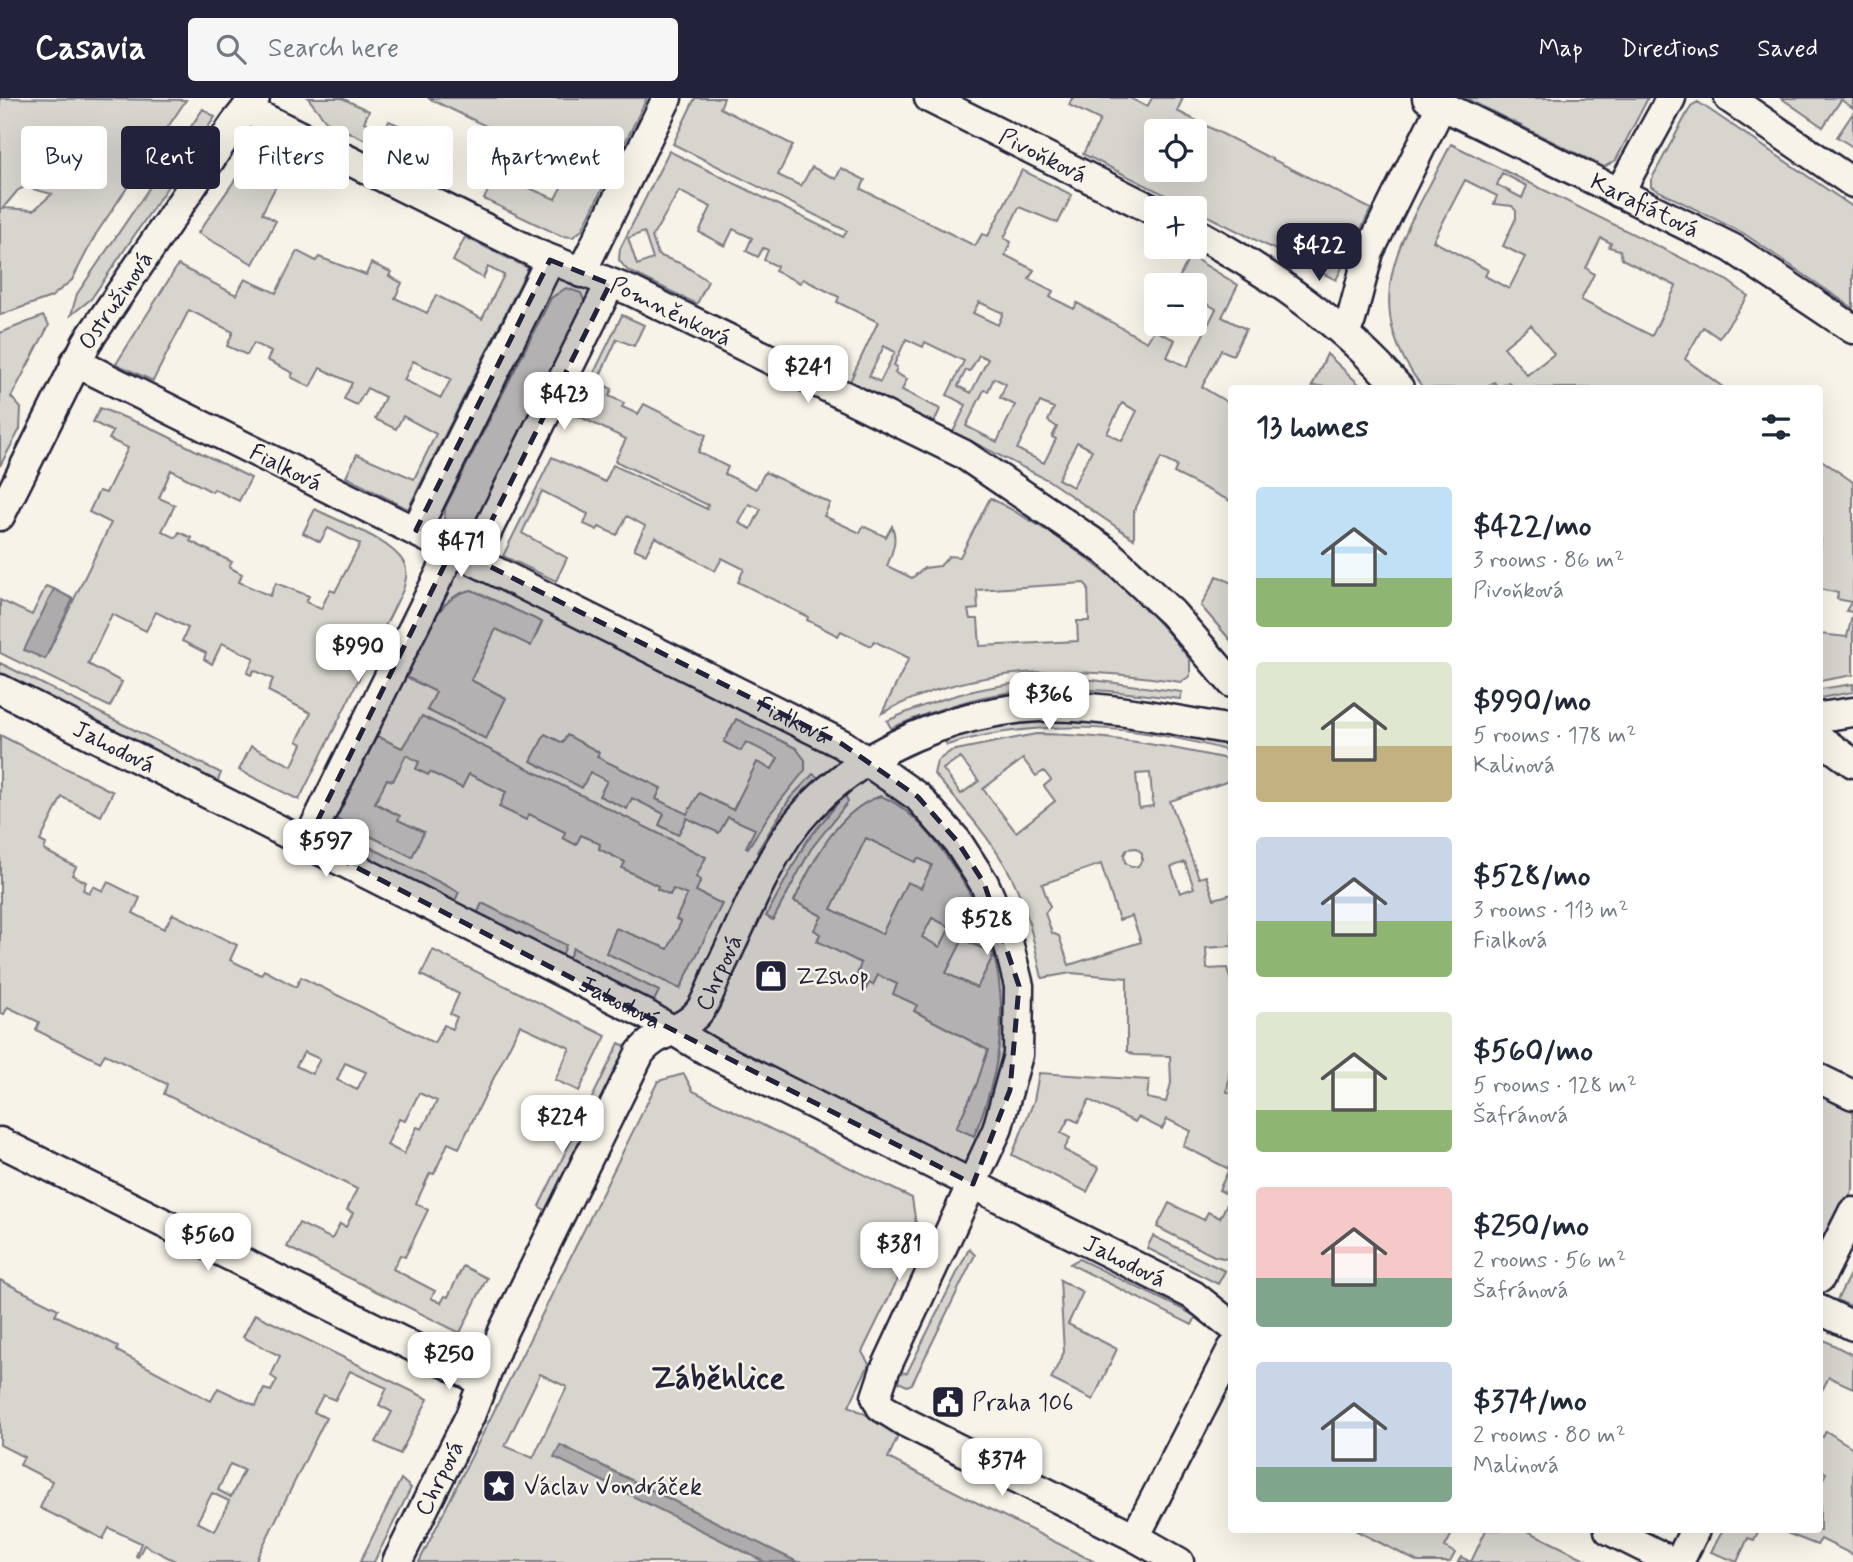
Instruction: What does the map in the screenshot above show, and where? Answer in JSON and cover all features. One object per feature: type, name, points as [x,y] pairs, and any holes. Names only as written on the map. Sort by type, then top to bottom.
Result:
[{"type":"street","points":[[581,273],[667,98]]},
{"type":"street","name":"Pivoňková","points":[[929,98],[1144,206]]},
{"type":"street","points":[[1619,193],[1671,98]]},
{"type":"street","points":[[1729,98],[1853,183]]},
{"type":"street","points":[[1344,331],[1352,320],[1369,252],[1434,102]]},
{"type":"street","name":"Karafiátová","points":[[1434,102],[1742,254],[1853,329]]},
{"type":"street","name":"Pomněnková","points":[[251,104],[550,260],[631,290],[963,454],[1106,551],[1172,613],[1228,678]]},
{"type":"street","name":"Ostružinová","points":[[0,516],[75,362],[251,104]]},
{"type":"street","points":[[1207,239],[1228,250],[1344,331],[1396,385]]},
{"type":"street","points":[[416,530],[550,260]]},
{"type":"street","points":[[307,842],[610,284]]},
{"type":"street","name":"Fialková","points":[[75,362],[842,744],[918,797],[957,841],[984,883],[1006,934],[1020,986],[1018,1055],[1010,1090],[973,1184],[885,1370],[876,1397],[881,1407],[905,1422],[1135,1536]]},
{"type":"street","name":"Jahodová","points":[[0,689],[307,842],[673,1029],[711,1053],[1193,1295],[1228,1323]]},
{"type":"street","name":"Chrpová","points":[[397,1562],[470,1416],[503,1331],[640,1053],[650,1040],[696,1016],[788,836],[823,792],[867,761],[938,729],[1019,708],[1073,707],[1127,712],[1228,729]]},
{"type":"street","points":[[1823,717],[1853,712]]},
{"type":"street","points":[[1823,741],[1853,762]]},
{"type":"street","points":[[1823,1080],[1853,1095]]},
{"type":"street","points":[[0,1142],[482,1381]]},
{"type":"street","points":[[1823,1272],[1853,1212]]},
{"type":"street","points":[[1823,1311],[1853,1326]]},
{"type":"street","points":[[1179,1562],[1135,1536],[1228,1357]]},
{"type":"street","points":[[1615,1533],[1673,1562]]},
{"type":"street","points":[[1679,1562],[1694,1533]]},
{"type":"highlighted area","points":[[550,260],[610,284],[473,558],[842,744],[918,797],[957,841],[984,883],[1019,986],[1010,1090],[973,1184],[307,842],[453,548],[416,530]]},
{"type":"shaded area","points":[[0,98],[186,100],[169,126],[121,126],[121,189],[126,189],[96,234],[72,280],[51,297],[0,315]]},
{"type":"shaded area","points":[[308,98],[342,98],[369,111],[364,122],[372,126],[363,126],[363,139],[349,132],[349,126],[336,126],[326,121]]},
{"type":"shaded area","points":[[428,98],[647,98],[624,145],[624,126],[486,126]]},
{"type":"shaded area","points":[[695,98],[724,98],[720,108],[793,145],[778,175],[801,186],[812,167],[836,179],[841,168],[865,180],[861,189],[975,246],[982,234],[988,236],[1022,170],[1072,195],[1058,223],[1019,207],[1004,238],[1011,242],[1005,255],[1034,270],[1029,279],[1053,291],[1050,297],[1074,309],[1077,303],[1147,342],[1150,336],[1167,336],[1175,340],[1167,357],[1187,367],[1202,336],[1207,336],[1207,327],[1216,309],[1207,304],[1207,273],[1182,273],[1188,259],[1195,259],[1238,285],[1222,317],[1246,329],[1233,355],[1221,350],[1202,387],[1228,403],[1228,500],[1174,473],[1177,466],[1161,458],[1134,511],[1134,539],[1048,480],[953,432],[966,405],[947,395],[964,361],[925,342],[923,347],[906,339],[894,365],[897,367],[895,373],[907,379],[902,390],[940,409],[934,423],[850,381],[878,322],[837,302],[839,297],[803,279],[800,283],[775,271],[777,266],[764,260],[768,250],[763,248],[758,257],[746,251],[752,238],[733,229],[725,246],[699,232],[711,207],[679,191],[652,237],[658,255],[682,264],[708,281],[697,304],[627,270],[619,260],[620,249],[669,151],[843,237],[847,231],[673,144]],"holes":[[[644,232],[653,259],[637,265],[628,238]],[[979,302],[1003,313],[998,325],[973,313]],[[884,346],[895,352],[880,382],[869,376]],[[979,355],[988,359],[971,393],[958,386],[966,370],[970,371]],[[994,378],[1006,384],[1000,398],[1015,405],[997,442],[966,426],[984,390],[988,391]],[[1040,402],[1054,408],[1048,421],[1057,427],[1052,437],[1056,439],[1044,463],[1017,449]],[[1122,403],[1137,411],[1122,441],[1107,433]],[[1077,442],[1092,450],[1073,487],[1058,479]]]},
{"type":"shaded area","points":[[1072,98],[1130,98],[1147,107],[1152,98],[1183,98],[1177,111],[1193,119],[1144,119],[1144,182],[1207,182],[1207,126],[1371,209],[1336,280],[1207,216],[1207,196],[1167,196],[1083,154],[1100,120],[1069,105]]},
{"type":"shaded area","points":[[1465,98],[1648,98],[1616,160],[1604,167]]},
{"type":"shaded area","points":[[1781,98],[1853,98],[1853,108],[1841,100],[1823,127]]},
{"type":"shaded area","points":[[1698,102],[1853,207],[1853,308],[1743,233],[1651,187],[1651,180],[1691,106]]},
{"type":"shaded area","points":[[203,109],[215,117],[209,126],[191,126]]},
{"type":"shaded area","points":[[1853,113],[1853,147],[1837,137]]},
{"type":"shaded area","points":[[389,121],[401,126],[387,126]]},
{"type":"shaded area","points":[[1451,144],[1728,281],[1748,296],[1719,338],[1703,327],[1685,359],[1720,385],[1511,385],[1508,382],[1496,385],[1494,382],[1490,385],[1421,385],[1402,355],[1391,324],[1389,294],[1394,265],[1418,206]],"holes":[[[1502,173],[1527,186],[1522,198],[1497,185]],[[1465,180],[1497,196],[1494,204],[1512,206],[1516,211],[1516,218],[1503,246],[1525,257],[1509,289],[1485,276],[1488,270],[1433,241]],[[1601,238],[1611,243],[1609,247],[1620,250],[1622,259],[1676,286],[1652,336],[1581,300],[1594,274],[1586,268]],[[1531,325],[1554,354],[1527,375],[1504,347]]]},
{"type":"shaded area","points":[[234,181],[234,189],[274,189],[262,213],[276,221],[253,264],[198,233]]},
{"type":"shaded area","points":[[149,189],[166,189],[91,299],[71,315],[77,294]]},
{"type":"shaded area","points":[[489,189],[531,189],[555,199],[560,189],[602,189],[582,230],[573,237],[561,236],[484,199]]},
{"type":"shaded area","points":[[465,237],[528,268],[408,509],[346,477],[357,454],[414,479],[436,434],[403,416],[396,429],[375,419],[385,397],[367,388],[357,405],[344,399],[352,383],[320,368],[310,387],[291,377],[293,373],[267,360],[271,352],[254,343],[247,355],[227,346],[233,332],[189,310],[153,381],[116,364],[178,265],[236,295],[245,279],[276,293],[297,251],[316,261],[319,257],[366,275],[371,263],[391,272],[389,276],[402,283],[395,298],[427,313],[436,295],[482,319],[504,275],[488,267],[483,278],[453,261]],"holes":[[[413,361],[451,379],[441,398],[404,380]]]},
{"type":"shaded area","points":[[566,288],[581,293],[586,305],[474,530],[454,533],[444,524],[445,508],[551,298]]},
{"type":"shaded area","points":[[622,315],[644,325],[634,346],[617,339],[597,382],[612,389],[609,396],[624,403],[622,407],[638,414],[644,404],[706,435],[698,452],[728,467],[725,474],[756,489],[765,472],[830,503],[824,516],[860,533],[863,526],[886,537],[892,526],[894,541],[887,566],[912,578],[924,568],[940,566],[949,556],[960,557],[990,498],[1073,548],[1124,588],[1190,660],[1190,676],[1181,682],[1104,673],[1066,672],[991,677],[918,696],[882,713],[909,658],[874,641],[871,646],[841,631],[838,636],[807,620],[808,617],[738,582],[744,569],[722,558],[715,571],[655,537],[646,554],[634,549],[645,526],[627,516],[617,535],[599,527],[597,530],[584,524],[588,514],[542,491],[522,533],[567,558],[556,581],[503,556],[552,457],[605,482],[613,465],[707,509],[708,505],[615,461],[626,439],[574,414]],"holes":[[[749,504],[761,509],[751,529],[739,523]],[[1084,583],[1088,587],[1089,621],[1077,621],[1078,641],[980,646],[978,619],[970,619],[968,610],[978,609],[977,590]]]},
{"type":"shaded area","points":[[43,316],[49,325],[11,397],[21,408],[20,429],[0,466],[0,333]]},
{"type":"shaded area","points":[[1327,354],[1360,385],[1312,385]]},
{"type":"shaded area","points":[[100,408],[149,427],[251,478],[239,501],[214,489],[212,492],[171,470],[159,498],[175,505],[162,531],[176,538],[179,532],[192,538],[190,541],[232,562],[229,567],[242,574],[239,582],[270,596],[276,583],[309,596],[306,602],[321,609],[330,590],[335,592],[360,544],[328,528],[320,542],[303,533],[315,509],[388,546],[404,563],[406,573],[403,590],[299,800],[239,770],[251,746],[292,766],[302,744],[297,741],[311,713],[268,691],[273,679],[254,670],[251,675],[247,673],[254,658],[222,643],[212,664],[204,659],[206,653],[182,641],[188,628],[156,612],[146,631],[112,614],[88,664],[122,682],[110,707],[0,653],[0,600],[32,615],[46,586],[54,589],[25,650],[45,659],[111,523],[89,512],[99,491],[106,493],[128,448],[109,439],[113,432],[93,422]]},
{"type":"shaded area","points":[[1823,461],[1853,482],[1853,612],[1846,611],[1851,602],[1837,599],[1838,593],[1823,590]]},
{"type":"shaded area","points":[[1217,576],[1228,581],[1228,637],[1201,606]]},
{"type":"shaded area","points":[[54,589],[73,599],[45,659],[24,650]]},
{"type":"shaded area","points":[[472,590],[542,622],[531,646],[496,629],[471,680],[506,698],[486,739],[427,710],[436,692],[406,677],[439,612],[459,594]]},
{"type":"shaded area","points":[[1853,612],[1853,675],[1823,680],[1823,634],[1847,637]]},
{"type":"shaded area","points":[[0,663],[221,773],[216,785],[0,677]]},
{"type":"shaded area","points":[[1040,680],[1093,680],[1182,692],[1180,699],[1102,690],[1034,690],[967,701],[891,728],[887,721],[925,705],[962,694]]},
{"type":"shaded area","points":[[1853,684],[1853,692],[1823,697],[1823,689]]},
{"type":"shaded area","points":[[422,716],[706,857],[696,877],[701,880],[696,891],[722,904],[680,989],[606,953],[616,928],[668,949],[681,922],[676,919],[687,895],[673,889],[670,895],[657,889],[658,886],[622,868],[625,862],[599,849],[600,844],[581,835],[576,845],[563,838],[565,832],[529,814],[526,820],[499,807],[506,792],[469,774],[462,788],[430,772],[428,775],[416,769],[419,762],[406,755],[393,781],[387,779],[375,803],[400,816],[398,820],[424,832],[412,857],[336,819],[377,736],[402,748]]},
{"type":"shaded area","points":[[1090,717],[1228,741],[1228,751],[1162,736],[1090,728],[1018,730],[947,745],[942,736],[1018,718]]},
{"type":"shaded area","points":[[736,719],[796,748],[805,760],[805,770],[769,815],[748,848],[746,847],[755,829],[728,817],[719,833],[687,818],[678,835],[659,825],[664,814],[632,798],[627,809],[599,796],[607,781],[590,772],[582,788],[531,761],[545,734],[563,743],[567,735],[599,752],[597,757],[661,788],[656,799],[687,814],[699,793],[733,810],[757,762],[772,769],[778,758],[746,742],[741,751],[724,742]]},
{"type":"shaded area","points":[[1036,734],[1135,742],[1228,759],[1228,781],[1170,801],[1199,878],[1206,876],[1214,899],[1228,895],[1228,946],[1206,948],[1207,969],[1227,968],[1228,972],[1228,1168],[1183,1146],[1191,1131],[1167,1119],[1162,1129],[1138,1117],[1135,1122],[1089,1100],[1078,1122],[1069,1118],[1061,1133],[1070,1138],[1064,1150],[1099,1168],[1087,1192],[1012,1155],[1034,1101],[1039,1073],[1149,1080],[1147,1098],[1166,1102],[1171,1083],[1170,1056],[1134,1055],[1127,1051],[1127,978],[1071,973],[1042,978],[1033,938],[1016,886],[984,834],[934,774],[937,761],[951,751]],"holes":[[[960,757],[979,781],[961,794],[943,769]],[[1023,759],[1036,776],[1044,771],[1051,780],[1044,786],[1055,801],[1016,832],[983,789]],[[1150,773],[1153,806],[1139,808],[1136,774]],[[1136,848],[1142,853],[1142,860],[1138,866],[1131,867],[1125,862],[1124,855],[1127,849]],[[1185,862],[1194,888],[1180,893],[1171,867]],[[1101,864],[1119,920],[1132,916],[1141,942],[1069,965],[1059,936],[1052,933],[1045,913],[1050,907],[1042,884]]]},
{"type":"shaded area","points":[[0,735],[113,792],[101,816],[62,797],[40,841],[46,844],[44,850],[76,867],[72,875],[86,882],[83,890],[89,893],[93,886],[103,891],[108,882],[140,898],[133,913],[164,929],[173,914],[237,945],[230,960],[261,975],[264,970],[296,987],[301,977],[434,1043],[444,1025],[452,1029],[457,1017],[450,1014],[459,994],[421,975],[433,950],[606,1036],[579,1091],[555,1080],[570,1048],[520,1025],[459,1148],[448,1143],[434,1174],[430,1173],[416,1203],[428,1210],[405,1257],[400,1255],[393,1269],[435,1291],[431,1298],[441,1303],[445,1296],[448,1297],[463,1266],[487,1278],[460,1333],[287,1247],[299,1223],[332,1239],[340,1224],[346,1227],[353,1213],[347,1210],[357,1189],[164,1094],[167,1084],[105,1054],[100,1062],[36,1030],[39,1022],[8,1007],[4,1014],[0,1013]],"holes":[[[304,1052],[320,1059],[312,1074],[296,1066]],[[345,1063],[366,1072],[357,1090],[337,1080]],[[419,1093],[437,1101],[422,1129],[417,1127],[404,1154],[387,1145],[399,1119],[405,1121]]]},
{"type":"shaded area","points":[[813,774],[821,779],[764,856],[757,852],[790,798]]},
{"type":"shaded area","points":[[845,794],[848,802],[811,849],[773,920],[766,916],[806,842]]},
{"type":"shaded area","points":[[881,796],[918,822],[947,857],[968,891],[984,925],[993,954],[963,939],[946,973],[977,988],[994,955],[1000,993],[1001,1027],[988,1099],[974,1136],[956,1128],[976,1086],[988,1050],[914,1011],[917,1005],[893,994],[897,984],[878,975],[873,985],[869,983],[866,989],[854,983],[861,963],[817,941],[820,934],[814,930],[822,916],[794,901],[828,839],[839,825],[866,803]],"holes":[[[866,838],[915,862],[918,858],[932,865],[921,888],[907,882],[882,934],[831,909]],[[932,918],[950,927],[940,947],[922,937]]]},
{"type":"shaded area","points":[[340,832],[459,892],[454,903],[335,843]]},
{"type":"shaded area","points":[[482,903],[566,945],[562,956],[477,914]]},
{"type":"shaded area","points":[[573,948],[659,991],[653,1003],[568,960]]},
{"type":"shaded area","points":[[619,1043],[627,1047],[546,1211],[539,1206]]},
{"type":"shaded area","points":[[684,1074],[693,1091],[912,1198],[918,1238],[862,1352],[869,1364],[849,1406],[900,1432],[888,1458],[1095,1562],[797,1562],[561,1445],[555,1457],[765,1562],[419,1562],[658,1081]],"holes":[[[540,1374],[567,1387],[533,1458],[505,1446]]]},
{"type":"shaded area","points":[[1823,1093],[1853,1108],[1853,1189],[1823,1249]]},
{"type":"shaded area","points":[[1228,1171],[1228,1194],[1219,1190]]},
{"type":"shaded area","points":[[1228,1202],[1228,1259],[1214,1256],[1157,1227],[1169,1203],[1204,1220],[1208,1212],[1220,1218]]},
{"type":"shaded area","points":[[1153,1236],[1225,1271],[1218,1284],[1147,1248]]},
{"type":"shaded area","points":[[969,1249],[975,1255],[912,1384],[907,1386],[892,1379],[899,1372],[907,1373]]},
{"type":"shaded area","points":[[1079,1259],[1196,1317],[1192,1325],[1070,1264]]},
{"type":"shaded area","points":[[1853,1268],[1853,1307],[1837,1300]]},
{"type":"shaded area","points":[[0,1280],[58,1309],[55,1315],[118,1346],[117,1351],[211,1401],[218,1388],[256,1406],[264,1389],[271,1391],[277,1380],[271,1376],[280,1356],[243,1337],[255,1314],[428,1399],[400,1454],[376,1442],[392,1412],[379,1405],[387,1388],[350,1371],[335,1400],[323,1395],[314,1412],[326,1418],[255,1562],[177,1562],[144,1545],[138,1557],[136,1556],[141,1543],[109,1528],[103,1539],[40,1508],[52,1481],[20,1465],[24,1457],[0,1445]],"holes":[[[230,1464],[244,1470],[231,1497],[218,1490]],[[212,1493],[229,1501],[215,1531],[197,1522]]]},
{"type":"shaded area","points":[[1060,1280],[1083,1292],[1068,1324],[1117,1349],[1093,1400],[1051,1379],[1064,1352]]},
{"type":"shaded area","points":[[1823,1340],[1853,1355],[1853,1388],[1829,1377],[1823,1388]]},
{"type":"shaded area","points":[[1826,1431],[1853,1448],[1853,1555],[1821,1539],[1817,1545],[1787,1533],[1823,1533],[1823,1479],[1826,1473],[1823,1472],[1823,1437]]},
{"type":"shaded area","points":[[560,1445],[797,1562],[765,1562],[554,1457]]},
{"type":"shaded area","points":[[401,1479],[411,1488],[374,1562],[360,1562]]},
{"type":"shaded area","points":[[1361,1533],[1452,1533],[1445,1547],[1455,1553],[1450,1562],[1418,1562]]},
{"type":"shaded area","points":[[1485,1533],[1532,1533],[1591,1562],[1471,1562]]},
{"type":"shaded area","points":[[1721,1533],[1758,1533],[1754,1540],[1748,1538],[1737,1562],[1711,1552]]},
{"type":"shaded area","points":[[1461,1557],[1471,1562],[1458,1562]]},
{"type":"place","name":"ZZshop","points":[[771,976]]},
{"type":"place","name":"Praha 106","points":[[948,1402]]},
{"type":"place","name":"Václav Vondráček","points":[[499,1486]]},
{"type":"district","name":"Záběhlice","points":[[718,1377]]}]
